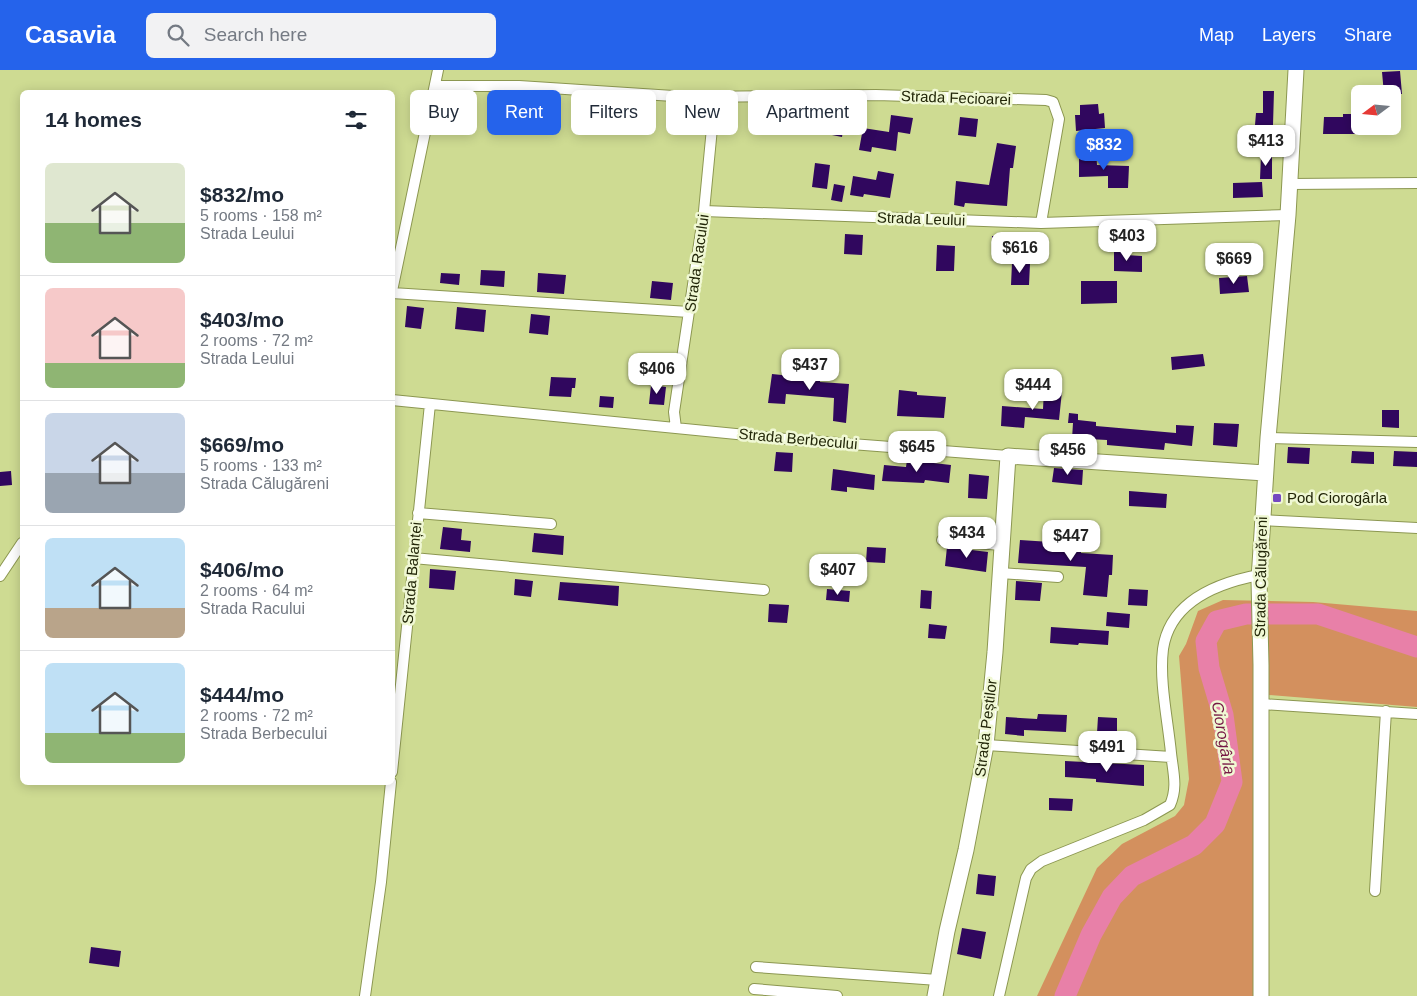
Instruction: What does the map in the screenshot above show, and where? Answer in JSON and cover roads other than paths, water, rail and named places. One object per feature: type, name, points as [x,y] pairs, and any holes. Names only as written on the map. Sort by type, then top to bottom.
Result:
[{"type":"street","points":[[395,278],[438,70]]},
{"type":"street","name":"Strada Călugăreni","points":[[1261,996],[1261,666],[1259,578],[1265,473],[1288,215],[1296,70]]},
{"type":"street","name":"Strada Fecioarei","points":[[436,86],[519,86],[666,95]]},
{"type":"street","name":"Strada Fecioarei","points":[[738,98],[876,95],[1046,100],[1053,102],[1059,119],[1059,127],[1041,223]]},
{"type":"street","name":"Strada Racului","points":[[676,428],[674,412],[704,211],[711,135]]},
{"type":"street","points":[[1290,184],[1417,183]]},
{"type":"street","name":"Strada Leului","points":[[704,211],[1041,223],[1288,215]]},
{"type":"street","points":[[395,292],[689,312]]},
{"type":"street","name":"Strada Berbecului","points":[[395,400],[786,439],[1265,473]]},
{"type":"street","name":"Strada Balanței","points":[[395,743],[430,404]]},
{"type":"street","points":[[1268,438],[1417,442]]},
{"type":"street","name":"Strada Peștilor","points":[[935,996],[986,745],[1008,456]]},
{"type":"street","points":[[418,514],[551,524]]},
{"type":"street","points":[[1262,520],[1417,528]]},
{"type":"street","points":[[942,540],[1001,545]]},
{"type":"street","points":[[0,576],[20,545]]},
{"type":"street","points":[[414,558],[764,590]]},
{"type":"street","points":[[1000,573],[1058,576]]},
{"type":"street","points":[[999,996],[1026,878],[1031,869],[1048,858],[1144,820],[1170,805],[1176,783],[1171,756],[1163,678],[1163,650],[1168,631],[1181,612],[1198,596],[1215,587],[1259,578]]},
{"type":"street","points":[[1261,704],[1417,714]]},
{"type":"street","points":[[1376,891],[1386,712]]},
{"type":"street","points":[[986,745],[1171,756]]},
{"type":"street","points":[[365,996],[382,882],[391,785]]},
{"type":"street","points":[[756,967],[938,980]]},
{"type":"street","points":[[754,988],[837,996]]},
{"type":"waterway","name":"Ciorogârla","points":[[1065,996],[1091,935],[1112,897],[1132,876],[1194,845],[1215,824],[1232,782],[1223,715],[1209,668],[1206,641],[1217,621],[1246,614],[1318,614],[1417,647]]},
{"type":"place","name":"Pod Ciorogârla","points":[[1277,498]]}]
